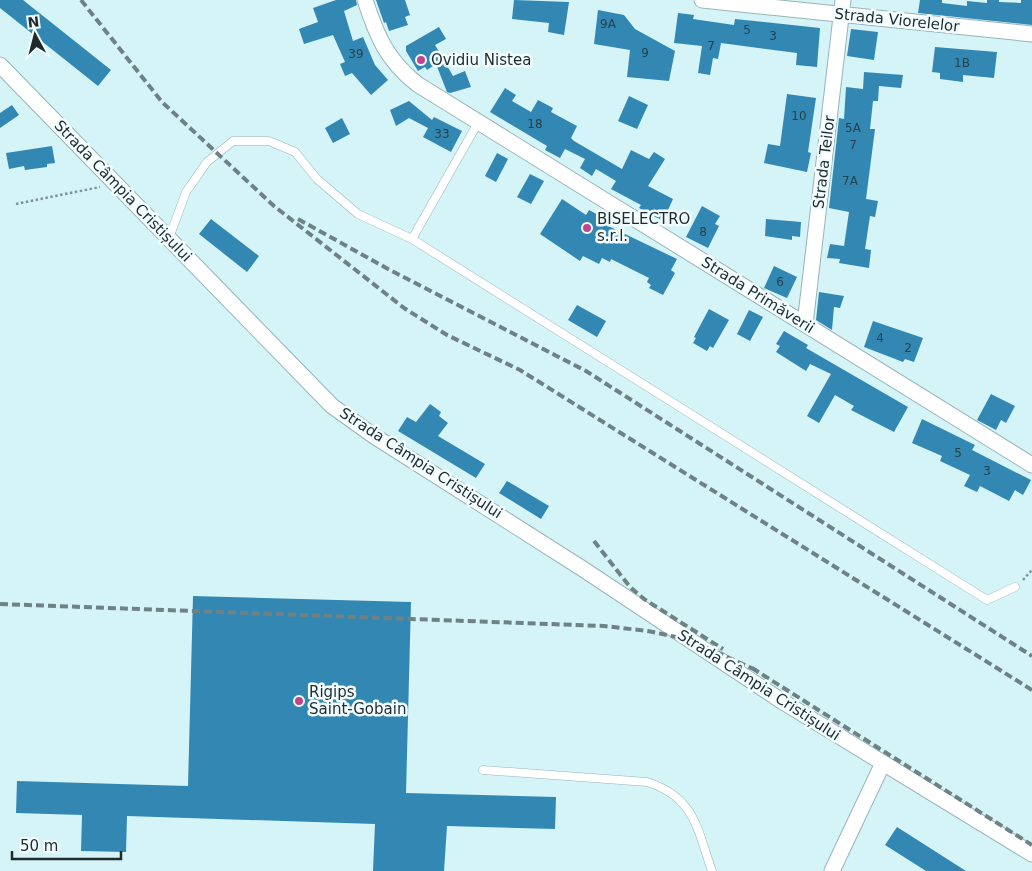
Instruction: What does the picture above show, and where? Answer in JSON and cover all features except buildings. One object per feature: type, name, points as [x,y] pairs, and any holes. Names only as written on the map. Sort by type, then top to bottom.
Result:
[{"type":"street","name":"Strada Primăverii","points":[[365,0],[383,47],[401,71],[418,84],[1032,464]]},
{"type":"street","name":"Strada Viorelelor","points":[[702,0],[842,7],[1032,34]]},
{"type":"street","name":"Strada Teilor","points":[[805,324],[842,7]]},
{"type":"street","name":"Strada Câmpia Cristișului","points":[[0,65],[332,406],[374,436],[575,563],[780,700],[1032,854]]},
{"type":"street","points":[[832,871],[883,763]]},
{"type":"lane","points":[[412,239],[480,121]]},
{"type":"lane","points":[[169,238],[186,192],[207,162],[233,141],[269,141],[295,152],[317,179],[358,214],[412,239],[987,600],[1014,587]]},
{"type":"lane","points":[[483,770],[647,782],[665,788],[681,799],[693,817],[712,871]]},
{"type":"path","points":[[16,204],[116,184]]},
{"type":"railway","points":[[81,0],[162,102],[274,206],[404,308],[447,335],[520,370],[1032,690]]},
{"type":"railway","points":[[298,219],[388,269],[586,371],[1032,656]]},
{"type":"railway","points":[[594,541],[630,587],[644,599],[723,649]]},
{"type":"railway","points":[[0,604],[604,626],[648,631],[690,640],[758,671]]},
{"type":"railway","points":[[752,668],[1032,845]]},
{"type":"place","name":"Ovidiu Nistea","points":[[421,60]]},
{"type":"place","name":"BISELECTRO s.r.l.","points":[[587,228]]},
{"type":"place","name":"Rigips Saint-Gobain","points":[[299,701]]}]
